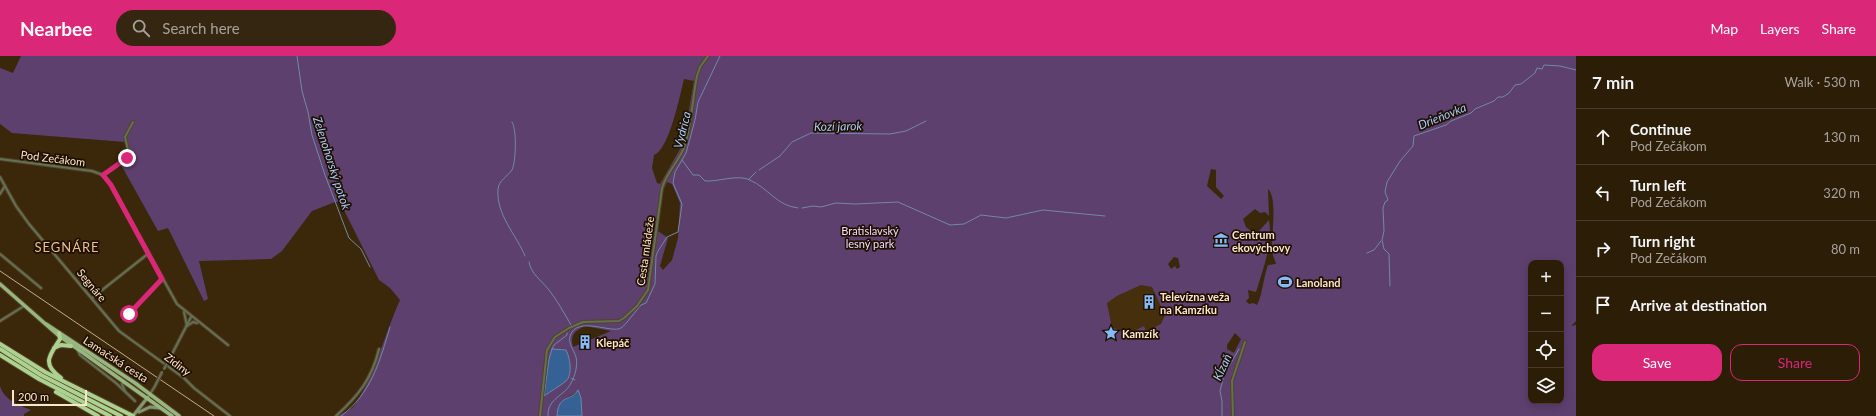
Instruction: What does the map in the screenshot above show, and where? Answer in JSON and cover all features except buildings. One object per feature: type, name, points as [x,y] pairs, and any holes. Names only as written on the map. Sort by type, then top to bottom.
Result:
[{"type":"highway","points":[[60,335],[49,358],[52,369],[69,384]]},
{"type":"highway","points":[[0,344],[38,368],[133,416]]},
{"type":"highway","points":[[52,349],[60,345],[71,346]]},
{"type":"highway","points":[[0,349],[41,375],[121,416]]},
{"type":"highway","points":[[0,355],[48,385],[70,401],[98,416]]},
{"type":"highway","points":[[48,385],[110,416]]},
{"type":"main road","name":"Lamačská cesta","points":[[0,284],[40,320],[60,335],[150,394],[179,416]]},
{"type":"main road","name":"Lamačská cesta","points":[[60,335],[79,353],[148,398],[172,416]]},
{"type":"street","name":"Cesta mládeže","points":[[540,416],[547,350],[555,337],[568,328],[583,322],[619,321],[637,306],[648,290],[662,188],[666,177],[680,156],[685,143],[697,76],[700,67],[708,56]]},
{"type":"street","points":[[133,122],[125,137],[125,142],[130,152],[127,158],[103,175],[111,185],[177,304],[198,324],[228,345]]},
{"type":"street","name":"Pod Zečákom","points":[[0,159],[86,169],[103,175]]},
{"type":"street","name":"Segnáre","points":[[0,176],[29,224],[116,326]]},
{"type":"street","points":[[0,194],[6,186]]},
{"type":"street","points":[[92,298],[148,253]]},
{"type":"street","points":[[0,254],[41,288]]},
{"type":"street","points":[[129,314],[162,279]]},
{"type":"street","points":[[0,322],[24,306]]},
{"type":"street","points":[[184,311],[187,326]]},
{"type":"street","points":[[137,413],[155,386],[191,317]]},
{"type":"street","points":[[187,326],[193,322],[198,324]]},
{"type":"street","name":"Zidiny","points":[[116,326],[184,378],[194,388],[230,416]]},
{"type":"street","points":[[1232,416],[1232,380],[1245,342]]},
{"type":"street","points":[[336,416],[354,400],[369,378],[379,349]]},
{"type":"street","name":"Lamačská cesta","points":[[79,353],[116,383],[135,401]]},
{"type":"street","name":"Lamačská cesta","points":[[124,382],[122,384],[127,394]]},
{"type":"street","points":[[133,416],[150,407],[161,408]]},
{"type":"shaded area","points":[[1141,285],[1152,287],[1165,315],[1161,324],[1146,331],[1144,326],[1128,334],[1112,327],[1107,303],[1117,296]]},
{"type":"green space","name":"Bratislavský lesný park","points":[[21,56],[1576,56],[1576,321],[1571,326],[1576,325],[1576,416],[582,416],[581,398],[577,392],[561,404],[557,416],[338,416],[354,406],[368,382],[400,300],[390,288],[379,280],[340,202],[335,202],[312,211],[282,251],[271,259],[199,261],[208,299],[204,301],[168,228],[158,231],[120,163],[129,154],[125,142],[12,133],[0,124],[0,68],[13,73]],"holes":[[[684,79],[694,81],[683,144],[660,184],[657,183],[652,168],[654,155],[659,151],[669,133]],[[1211,169],[1216,170],[1216,187],[1224,196],[1221,199],[1207,186]],[[667,182],[672,184],[680,203],[678,238],[672,260],[663,270],[660,266],[668,238],[658,231],[663,191]],[[1268,189],[1273,201],[1272,252],[1276,264],[1268,265],[1257,305],[1253,303],[1249,304],[1246,301],[1249,298],[1248,290],[1256,292],[1264,265],[1270,238],[1270,229],[1269,220],[1259,231],[1252,232],[1246,227],[1243,219],[1255,209],[1260,213],[1265,212],[1269,216]],[[1174,257],[1178,258],[1180,267],[1177,269],[1175,266],[1171,269],[1168,264]],[[1141,285],[1152,287],[1165,315],[1161,324],[1146,331],[1144,326],[1128,334],[1112,327],[1107,303],[1117,296]],[[585,326],[611,331],[573,347],[572,340],[574,334]],[[1235,333],[1241,339],[1234,353],[1227,349],[1227,345]],[[555,350],[566,350],[569,357],[570,375],[561,385],[544,395],[549,359]]]},
{"type":"green space","points":[[0,386],[8,398],[31,410],[24,414],[24,416],[0,416]]},
{"type":"water","points":[[552,349],[566,350],[570,361],[570,375],[566,381],[544,396],[549,359]]},
{"type":"water","points":[[578,390],[581,398],[582,416],[557,416],[558,409],[562,401],[575,394]]},
{"type":"waterway","name":"Zelenohorský potok","points":[[297,56],[302,91],[312,135],[325,175],[349,238],[361,249],[370,267]]},
{"type":"waterway","name":"Vydrica","points":[[548,416],[550,405],[565,391],[575,374],[577,360],[570,344],[570,336],[574,330],[587,326],[610,329],[621,328],[641,305],[646,303],[655,284],[656,256],[658,251],[667,237],[678,232],[682,204],[673,183],[675,172],[686,153],[695,120],[698,102],[720,56]]},
{"type":"waterway","name":"Drieňovka","points":[[1390,286],[1389,254],[1384,249],[1382,240],[1384,231],[1383,208],[1385,202],[1388,200],[1385,192],[1387,182],[1400,161],[1413,146],[1414,136],[1446,125],[1451,121],[1494,101],[1498,97],[1503,97],[1509,93],[1515,85],[1521,84],[1535,73],[1537,68],[1542,69],[1544,65],[1560,66],[1576,70]]},
{"type":"waterway","name":"Kozí jarok","points":[[759,170],[780,156],[792,142],[811,133],[890,134],[906,131],[926,121]]},
{"type":"waterway","points":[[512,122],[515,131],[515,153],[513,166],[512,170],[500,183],[498,198],[503,216],[525,256]]},
{"type":"waterway","points":[[682,160],[693,175],[699,175],[705,181],[745,178],[756,183],[784,204],[798,208]]},
{"type":"waterway","name":"Kozí jarok","points":[[749,179],[756,172]]},
{"type":"waterway","points":[[802,208],[813,206],[821,207],[836,203],[855,204],[898,202],[950,225],[964,224],[981,215],[1006,218],[1043,210],[1105,216]]},
{"type":"waterway","points":[[1367,253],[1374,250],[1381,241]]},
{"type":"waterway","points":[[529,262],[532,270],[552,294],[571,325]]},
{"type":"waterway","name":"Zelenohorský potok","points":[[341,416],[360,398],[367,387],[378,364],[390,327]]},
{"type":"waterway","points":[[552,349],[554,345],[567,335],[567,333]]},
{"type":"waterway","name":"Kĺzaň","points":[[1222,416],[1220,391],[1224,375],[1239,349]]},
{"type":"waterway","name":"Vydrica","points":[[571,378],[575,380]]},
{"type":"railway","points":[[0,271],[214,416]]},
{"type":"place","name":"Centrum ekovýchovy","points":[[1221,240]]},
{"type":"place","name":"Lanoland","points":[[1285,282]]},
{"type":"place","name":"Televízna veža na Kamzíku","points":[[1149,302]]},
{"type":"place","name":"Kamzík","points":[[1111,333]]},
{"type":"place","name":"Klepáč","points":[[585,342]]},
{"type":"district","name":"SEGNÁRE","points":[[67,247]]},
{"type":"route","points":[[127,158],[103,175],[111,185],[162,279],[129,314]]}]
